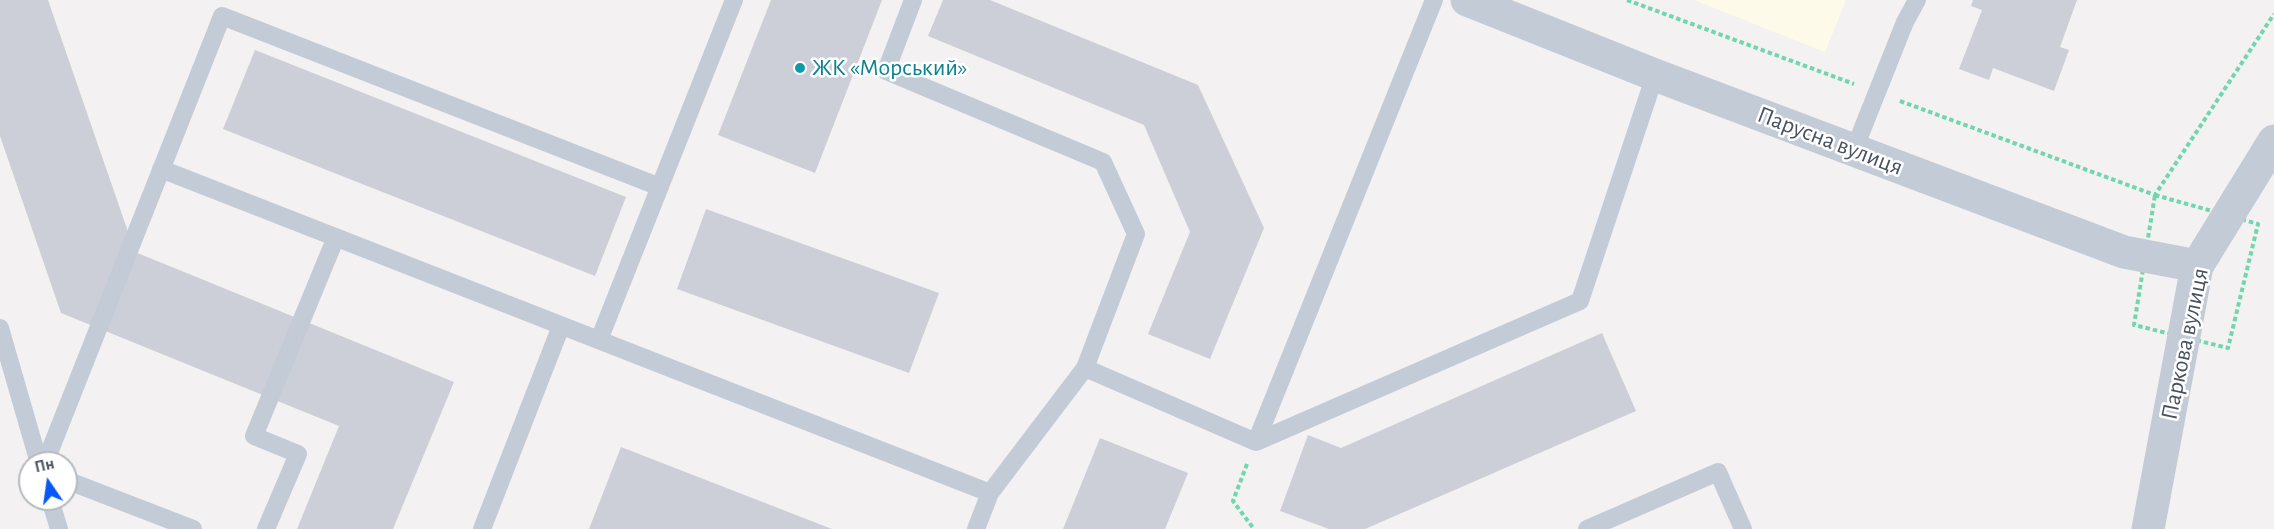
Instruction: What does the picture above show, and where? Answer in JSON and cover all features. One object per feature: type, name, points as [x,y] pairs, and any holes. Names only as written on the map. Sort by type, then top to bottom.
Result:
[{"type":"street","name":"Парусна вулиця","points":[[1467,0],[1655,75],[2124,252],[2198,266]]},
{"type":"street","name":"Паркова вулиця","points":[[2148,529],[2198,266],[2274,141]]},
{"type":"lane","points":[[599,340],[734,0]]},
{"type":"lane","points":[[914,0],[886,71],[1103,162],[1136,234],[1085,368],[990,493],[976,529]]},
{"type":"lane","points":[[1256,442],[1434,0]]},
{"type":"lane","points":[[1854,150],[1905,22],[1917,0]]},
{"type":"lane","points":[[50,451],[222,16],[660,187]]},
{"type":"lane","points":[[1085,368],[1256,442],[1580,302],[1655,75]]},
{"type":"lane","points":[[161,170],[990,493]]},
{"type":"lane","points":[[266,529],[298,453],[254,436],[336,237]]},
{"type":"lane","points":[[482,529],[561,326]]},
{"type":"lane","points":[[0,328],[36,451]]},
{"type":"lane","points":[[1587,529],[1718,472],[1743,529]]},
{"type":"lane","points":[[78,485],[193,529]]},
{"type":"lane","points":[[54,511],[59,529]]},
{"type":"path","points":[[1627,0],[2156,195],[2274,14]]},
{"type":"path","points":[[2228,348],[2258,224]]},
{"type":"path","points":[[1254,529],[1233,501],[1256,442]]},
{"type":"shaded area","points":[[1694,0],[1846,0],[1825,52]]},
{"type":"building","points":[[0,0],[48,0],[135,252],[454,382],[393,529],[297,529],[339,426],[61,313],[0,136]]},
{"type":"building","name":"ЖК «Морський»","points":[[771,0],[882,0],[815,173],[718,135]]},
{"type":"building","points":[[943,0],[990,0],[1198,85],[1264,228],[1210,359],[1148,334],[1190,232],[1144,125],[928,36]]},
{"type":"building","points":[[1973,0],[2077,0],[2060,47],[2069,50],[2054,91],[1993,68],[1989,80],[1959,69],[1982,10],[1971,6]]},
{"type":"building","points":[[255,50],[626,197],[595,276],[223,129]]},
{"type":"building","points":[[706,209],[939,293],[909,373],[677,289]]},
{"type":"building","points":[[1602,333],[1636,411],[1365,529],[1329,529],[1280,511],[1308,435],[1341,448]]},
{"type":"building","points":[[1100,438],[1188,473],[1165,529],[1063,529]]},
{"type":"building","points":[[621,447],[832,529],[589,529]]},
{"type":"place","name":"ЖК «Морський»","points":[[800,68]]}]
